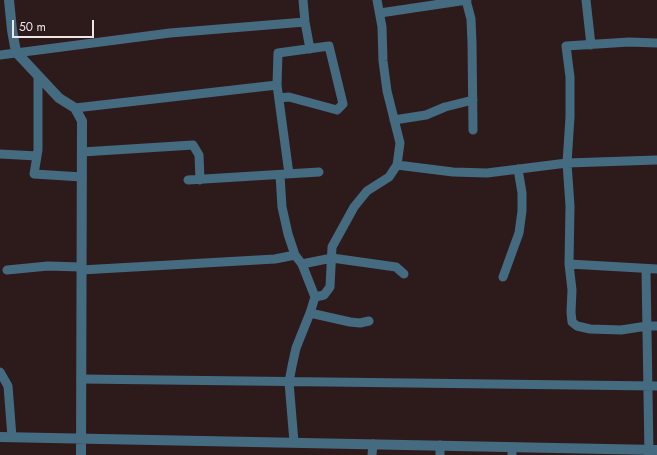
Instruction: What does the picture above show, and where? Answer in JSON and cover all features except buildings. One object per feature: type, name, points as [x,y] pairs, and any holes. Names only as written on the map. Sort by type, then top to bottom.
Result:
[{"type":"street","points":[[9,0],[16,52],[59,98],[75,108],[82,121],[81,455]]},
{"type":"street","points":[[303,0],[310,49]]},
{"type":"street","points":[[315,297],[324,295],[330,287],[332,247],[354,207],[368,191],[389,177],[397,165],[400,143],[387,91],[383,61],[382,27],[377,0]]},
{"type":"street","points":[[380,13],[467,0],[471,19],[473,130]]},
{"type":"street","points":[[586,0],[591,45]]},
{"type":"street","points":[[0,55],[170,33],[305,22]]},
{"type":"street","points":[[657,43],[629,42],[566,46],[570,77],[570,117],[567,163],[570,206],[569,264],[572,290],[572,322],[577,326],[590,329],[621,330],[657,326]]},
{"type":"street","points":[[279,98],[289,97],[337,110],[342,104],[329,46],[278,53],[277,85],[284,174],[282,207],[288,234],[295,255],[302,264],[315,297],[296,348],[290,382],[294,442]]},
{"type":"street","points":[[38,77],[37,156],[34,174],[82,177]]},
{"type":"street","points":[[75,108],[277,85]]},
{"type":"street","points":[[394,120],[426,115],[445,107],[473,100]]},
{"type":"street","points":[[82,152],[193,145],[199,155],[200,180]]},
{"type":"street","points":[[0,154],[37,156]]},
{"type":"street","points":[[397,165],[453,172],[486,172],[567,163],[657,160]]},
{"type":"street","points":[[503,277],[519,233],[522,211],[522,193],[518,169]]},
{"type":"street","points":[[188,180],[319,172]]},
{"type":"street","points":[[8,270],[48,266],[81,269],[275,259],[295,255]]},
{"type":"street","points":[[302,264],[332,258],[396,267],[404,274]]},
{"type":"street","points":[[569,264],[657,269]]},
{"type":"street","points":[[0,437],[373,444],[440,450],[581,452],[652,451],[652,386],[647,326],[646,269]]},
{"type":"street","points":[[310,313],[350,322],[360,323],[369,321]]},
{"type":"street","points":[[0,372],[8,386],[12,437]]},
{"type":"street","points":[[81,379],[652,386]]},
{"type":"street","points":[[372,455],[373,444]]}]
